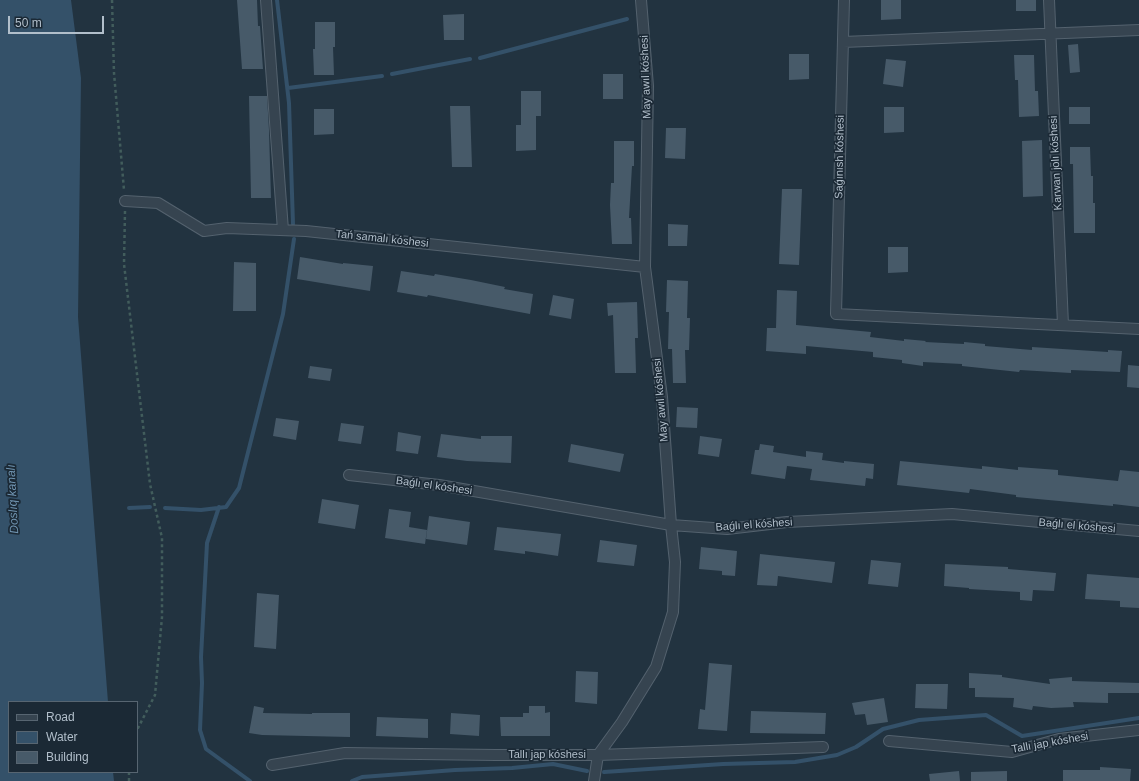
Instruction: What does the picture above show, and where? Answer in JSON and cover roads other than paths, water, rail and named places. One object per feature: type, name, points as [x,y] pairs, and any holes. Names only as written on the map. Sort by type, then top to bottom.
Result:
[{"type":"street","points":[[266,0],[283,230]]},
{"type":"street","name":"May awıl kóshesi","points":[[594,781],[598,755],[622,722],[656,667],[673,612],[675,562],[662,397],[645,267],[648,86],[641,0]]},
{"type":"street","name":"Saǵınısh kóshesi","points":[[844,0],[836,314],[1063,325]]},
{"type":"street","name":"Karwan jolı kóshesi","points":[[1049,0],[1063,325]]},
{"type":"street","points":[[843,42],[1139,30]]},
{"type":"street","name":"Tań samalı kóshesi","points":[[125,201],[158,202],[204,230],[227,228],[306,231],[645,267]]},
{"type":"street","points":[[1063,325],[1139,329]]},
{"type":"street","name":"Baǵlı el kóshesi","points":[[349,475],[439,485],[671,525],[727,529],[788,522],[952,514],[1139,531]]},
{"type":"street","name":"Tallı jap kóshesi","points":[[889,741],[1012,752],[1059,739],[1139,730]]},
{"type":"street","name":"Tallı jap kóshesi","points":[[272,765],[345,753],[598,755],[823,747]]},
{"type":"water","name":"Doslıq kanalı","points":[[0,0],[71,0],[81,78],[78,317],[108,701],[8,701],[8,773],[113,773],[114,781],[0,781]]},
{"type":"waterway","points":[[277,0],[289,103],[293,224]]},
{"type":"waterway","points":[[480,58],[627,19]]},
{"type":"waterway","points":[[392,74],[470,59]]},
{"type":"waterway","points":[[288,88],[382,76]]},
{"type":"waterway","points":[[165,508],[201,510],[226,507],[239,488],[283,314],[294,239]]},
{"type":"waterway","points":[[129,508],[150,507]]},
{"type":"waterway","points":[[219,507],[207,543],[201,657],[202,683],[200,730],[206,749],[250,781]]},
{"type":"waterway","points":[[604,772],[723,764],[795,762],[837,755],[856,747],[883,729],[919,720],[986,715],[1022,736],[1139,718]]},
{"type":"waterway","points":[[352,781],[362,777],[455,770],[512,768],[553,764],[587,771]]}]
